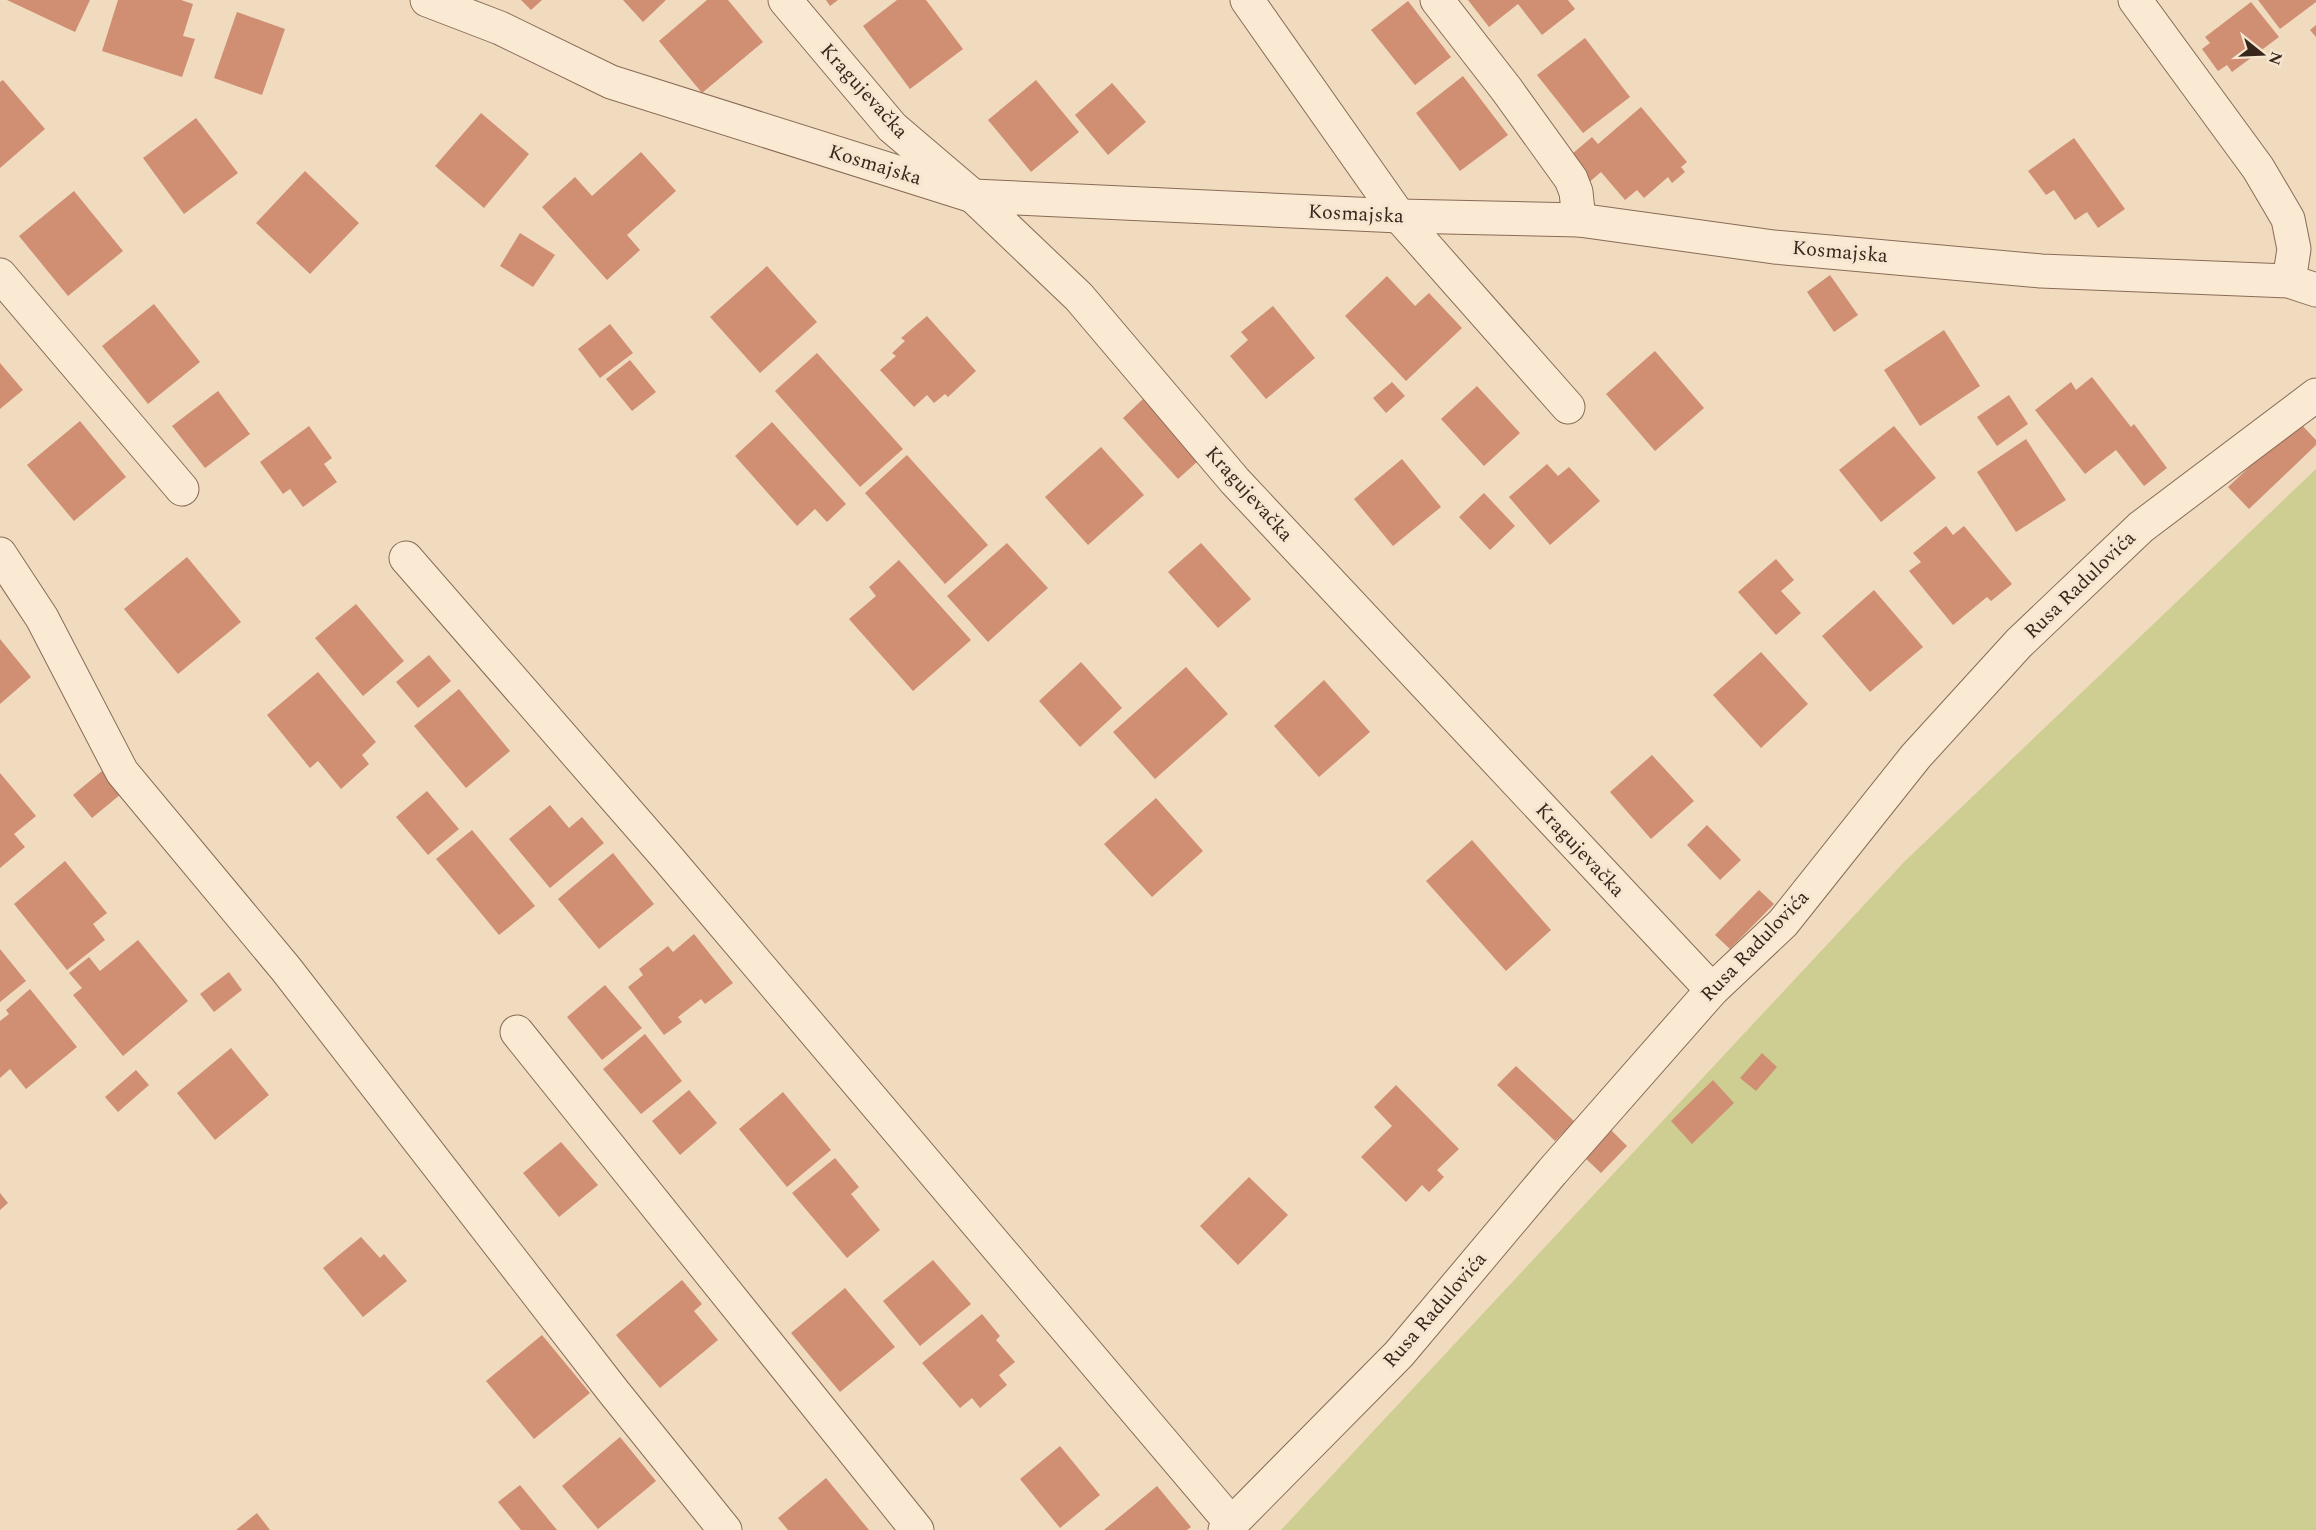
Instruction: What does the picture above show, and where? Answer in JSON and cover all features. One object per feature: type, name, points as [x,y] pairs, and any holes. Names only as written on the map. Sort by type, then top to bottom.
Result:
[{"type":"street","name":"Kosmajska","points":[[427,0],[500,28],[611,82],[974,196],[1399,216],[1580,220],[1774,247],[2041,271],[2303,286]]},
{"type":"street","name":"Kragujevačka","points":[[785,0],[892,127],[974,196],[1079,297],[1235,481],[1712,990]]},
{"type":"street","points":[[1247,0],[1399,216],[1568,407]]},
{"type":"street","points":[[1437,0],[1507,90],[1571,179],[1579,203],[1580,220]]},
{"type":"street","points":[[2135,0],[2258,168],[2288,219],[2303,286]]},
{"type":"street","points":[[0,275],[182,489]]},
{"type":"street","name":"Rusa Radulovića","points":[[1229,1527],[1399,1354],[1545,1181],[1712,990],[1783,923],[1916,756],[2019,643],[2141,527],[2316,395]]},
{"type":"street","points":[[0,554],[42,618],[122,772],[286,969],[606,1381],[726,1530]]},
{"type":"street","points":[[406,558],[665,855],[1229,1527]]},
{"type":"street","points":[[517,1032],[917,1530]]},
{"type":"green space","points":[[2316,469],[2316,1530],[1281,1530],[1905,861]]},
{"type":"building","points":[[7,0],[90,0],[75,32]]},
{"type":"building","points":[[118,0],[181,0],[193,4],[183,36],[195,39],[182,77],[102,51]]},
{"type":"building","points":[[521,0],[542,0],[531,10]]},
{"type":"building","points":[[623,0],[666,0],[643,22]]},
{"type":"building","points":[[707,0],[728,0],[763,42],[702,93],[659,41]]},
{"type":"building","points":[[826,0],[838,0],[830,6]]},
{"type":"building","points":[[897,0],[926,0],[963,49],[910,89],[863,26]]},
{"type":"building","points":[[1468,0],[1568,0],[1575,9],[1542,35],[1518,4],[1489,27]]},
{"type":"building","points":[[2258,0],[2316,0],[2316,2],[2280,29]]},
{"type":"building","points":[[1408,1],[1451,57],[1415,85],[1371,30]]},
{"type":"building","points":[[2251,2],[2279,37],[2232,72],[2227,65],[2218,71],[2202,49],[2210,43],[2205,37]]},
{"type":"building","points":[[237,12],[285,29],[262,95],[214,78]]},
{"type":"building","points":[[2316,25],[2316,37],[2310,30]]},
{"type":"building","points":[[1585,38],[1630,97],[1583,133],[1537,75]]},
{"type":"building","points":[[1463,76],[1508,135],[1460,171],[1416,113]]},
{"type":"building","points":[[3,80],[45,129],[0,168],[0,82]]},
{"type":"building","points":[[1036,80],[1079,132],[1031,172],[988,120]]},
{"type":"building","points":[[1112,83],[1146,122],[1108,155],[1075,115]]},
{"type":"building","points":[[1641,107],[1687,162],[1681,167],[1685,172],[1672,183],[1668,177],[1644,198],[1637,190],[1625,200],[1601,172],[1586,185],[1565,160],[1592,137],[1598,144]]},
{"type":"building","points":[[481,113],[529,154],[484,208],[435,166]]},
{"type":"building","points":[[196,118],[238,173],[184,214],[143,158]]},
{"type":"building","points":[[2074,138],[2125,209],[2098,228],[2087,212],[2075,220],[2054,190],[2046,195],[2028,171]]},
{"type":"building","points":[[641,152],[676,191],[627,235],[640,250],[607,280],[542,207],[575,177],[592,196]]},
{"type":"building","points":[[305,171],[359,223],[310,274],[256,223]]},
{"type":"building","points":[[74,191],[123,251],[68,296],[19,236]]},
{"type":"building","points":[[520,233],[555,255],[533,287],[500,266]]},
{"type":"building","points":[[767,266],[817,322],[760,373],[710,317]]},
{"type":"building","points":[[1830,275],[1858,315],[1834,332],[1807,292]]},
{"type":"building","points":[[1387,276],[1415,306],[1429,293],[1462,328],[1406,381],[1345,316]]},
{"type":"building","points":[[154,304],[200,362],[148,404],[102,346]]},
{"type":"building","points":[[1273,306],[1315,358],[1266,399],[1230,356],[1248,340],[1241,332]]},
{"type":"building","points":[[927,316],[976,371],[948,397],[945,394],[934,403],[927,395],[914,407],[880,370],[896,356],[892,353],[905,341],[901,338]]},
{"type":"building","points":[[610,324],[633,353],[600,378],[578,349]]},
{"type":"building","points":[[1944,330],[1980,386],[1920,426],[1884,370]]},
{"type":"building","points":[[1655,351],[1704,408],[1655,451],[1606,394]]},
{"type":"building","points":[[817,353],[903,449],[860,487],[775,391]]},
{"type":"building","points":[[630,360],[656,392],[632,411],[606,379]]},
{"type":"building","points":[[0,363],[23,390],[0,409]]},
{"type":"building","points":[[2092,377],[2131,427],[2134,424],[2167,468],[2144,486],[2116,450],[2085,474],[2035,410],[2071,382],[2076,390]]},
{"type":"building","points":[[1392,382],[1405,396],[1386,413],[1373,398]]},
{"type":"building","points":[[1477,386],[1520,433],[1484,466],[1441,419]]},
{"type":"building","points":[[218,391],[250,434],[205,468],[172,426]]},
{"type":"building","points":[[2009,395],[2028,424],[1997,446],[1977,417]]},
{"type":"building","points":[[1143,399],[1198,461],[1178,479],[1123,418]]},
{"type":"building","points":[[80,421],[126,477],[74,521],[27,465]]},
{"type":"building","points":[[2298,421],[2316,440],[2316,445],[2249,509],[2228,487]]},
{"type":"building","points":[[772,422],[846,504],[827,522],[815,509],[797,526],[735,456]]},
{"type":"building","points":[[309,426],[332,458],[324,464],[337,482],[303,507],[290,489],[283,494],[260,462]]},
{"type":"building","points":[[1894,426],[1936,478],[1881,522],[1839,470]]},
{"type":"building","points":[[2026,439],[2066,500],[2016,532],[1977,472]]},
{"type":"building","points":[[1101,447],[1144,495],[1088,545],[1045,497]]},
{"type":"building","points":[[907,455],[988,545],[945,584],[865,493]]},
{"type":"building","points":[[1402,459],[1441,507],[1393,546],[1354,499]]},
{"type":"building","points":[[1547,464],[1558,476],[1569,467],[1600,501],[1550,545],[1509,497]]},
{"type":"building","points":[[1484,493],[1515,526],[1490,550],[1459,517]]},
{"type":"building","points":[[1946,526],[1953,535],[1964,526],[2012,584],[1991,601],[1987,597],[1953,625],[1909,571],[1921,562],[1913,553]]},
{"type":"building","points":[[1007,543],[1048,588],[988,642],[947,596]]},
{"type":"building","points":[[1201,543],[1251,599],[1218,628],[1168,572]]},
{"type":"building","points":[[187,557],[241,622],[178,674],[124,609]]},
{"type":"building","points":[[1776,559],[1794,580],[1781,591],[1801,613],[1776,635],[1738,592]]},
{"type":"building","points":[[899,560],[971,640],[913,691],[849,619],[876,596],[869,587]]},
{"type":"building","points":[[1874,590],[1923,647],[1870,692],[1822,636]]},
{"type":"building","points":[[356,604],[404,661],[363,696],[315,638]]},
{"type":"building","points":[[0,639],[31,677],[0,704]]},
{"type":"building","points":[[1761,652],[1808,704],[1761,748],[1713,695]]},
{"type":"building","points":[[429,655],[451,681],[418,708],[396,682]]},
{"type":"building","points":[[1081,662],[1122,708],[1080,747],[1039,701]]},
{"type":"building","points":[[1186,667],[1228,714],[1155,779],[1113,732]]},
{"type":"building","points":[[318,672],[376,742],[362,755],[369,764],[341,789],[318,761],[310,768],[267,715]]},
{"type":"building","points":[[1324,680],[1370,732],[1319,777],[1274,726]]},
{"type":"building","points":[[459,689],[510,751],[466,788],[414,726]]},
{"type":"building","points":[[1652,755],[1694,801],[1651,839],[1610,792]]},
{"type":"building","points":[[102,771],[121,794],[92,818],[73,795]]},
{"type":"building","points":[[0,773],[36,816],[14,834],[25,847],[0,868]]},
{"type":"building","points":[[427,791],[459,829],[428,855],[396,817]]},
{"type":"building","points":[[1156,798],[1203,851],[1152,897],[1104,844]]},
{"type":"building","points":[[550,805],[569,828],[582,817],[604,843],[550,888],[509,839]]},
{"type":"building","points":[[1707,825],[1741,860],[1720,880],[1687,845]]},
{"type":"building","points":[[472,830],[535,906],[499,935],[436,859]]},
{"type":"building","points":[[1472,840],[1551,930],[1506,971],[1426,881]]},
{"type":"building","points":[[613,853],[654,904],[599,949],[558,899]]},
{"type":"building","points":[[65,861],[107,913],[93,924],[105,940],[67,970],[14,904]]},
{"type":"building","points":[[1759,890],[1774,904],[1730,949],[1715,935]]},
{"type":"building","points":[[694,934],[733,983],[705,1004],[701,999],[678,1017],[682,1022],[664,1035],[628,987],[643,975],[639,969],[668,946],[673,952]]},
{"type":"building","points":[[138,940],[188,1001],[123,1056],[73,995],[82,988],[69,973],[89,957],[100,971]]},
{"type":"building","points":[[0,949],[26,981],[0,1002]]},
{"type":"building","points":[[229,972],[242,990],[214,1012],[200,994]]},
{"type":"building","points":[[605,985],[642,1028],[602,1060],[567,1017]]},
{"type":"building","points":[[30,989],[77,1047],[26,1089],[10,1069],[0,1078],[0,1021],[9,1014],[6,1010]]},
{"type":"building","points":[[645,1034],[682,1081],[641,1114],[603,1069]]},
{"type":"building","points":[[231,1048],[269,1095],[215,1140],[177,1093]]},
{"type":"building","points":[[1762,1053],[1777,1067],[1756,1091],[1740,1078]]},
{"type":"building","points":[[1516,1066],[1575,1122],[1555,1141],[1497,1085]]},
{"type":"building","points":[[136,1070],[149,1085],[118,1112],[105,1097]]},
{"type":"building","points":[[1713,1080],[1734,1103],[1692,1144],[1671,1121]]},
{"type":"building","points":[[1396,1085],[1459,1149],[1437,1170],[1444,1177],[1429,1192],[1422,1185],[1406,1202],[1361,1157],[1392,1126],[1374,1107]]},
{"type":"building","points":[[689,1090],[717,1123],[680,1155],[652,1121]]},
{"type":"building","points":[[783,1092],[831,1150],[787,1187],[739,1129]]},
{"type":"building","points":[[1610,1129],[1627,1146],[1601,1173],[1584,1157]]},
{"type":"building","points":[[561,1142],[598,1185],[559,1217],[523,1173]]},
{"type":"building","points":[[835,1158],[859,1187],[851,1194],[880,1230],[847,1258],[792,1193]]},
{"type":"building","points":[[1249,1177],[1288,1215],[1238,1265],[1200,1226]]},
{"type":"building","points":[[0,1193],[8,1203],[0,1210]]},
{"type":"building","points":[[361,1237],[380,1258],[384,1254],[407,1281],[363,1317],[323,1268]]},
{"type":"building","points":[[933,1260],[971,1304],[920,1346],[883,1301]]},
{"type":"building","points":[[682,1280],[702,1304],[694,1311],[718,1340],[660,1388],[616,1335]]},
{"type":"building","points":[[845,1288],[895,1347],[840,1392],[791,1333]]},
{"type":"building","points":[[982,1314],[1000,1336],[996,1340],[1015,1362],[999,1375],[1007,1385],[980,1408],[972,1398],[960,1408],[922,1363]]},
{"type":"building","points":[[542,1335],[590,1393],[534,1439],[486,1381]]},
{"type":"building","points":[[620,1437],[656,1481],[598,1529],[562,1486]]},
{"type":"building","points":[[1060,1446],[1100,1495],[1060,1528],[1020,1479]]},
{"type":"building","points":[[826,1478],[869,1530],[788,1530],[778,1518]]},
{"type":"building","points":[[520,1485],[557,1530],[521,1530],[498,1502]]},
{"type":"building","points":[[1157,1486],[1191,1527],[1187,1530],[1104,1530]]},
{"type":"building","points":[[257,1513],[270,1530],[236,1530]]}]
